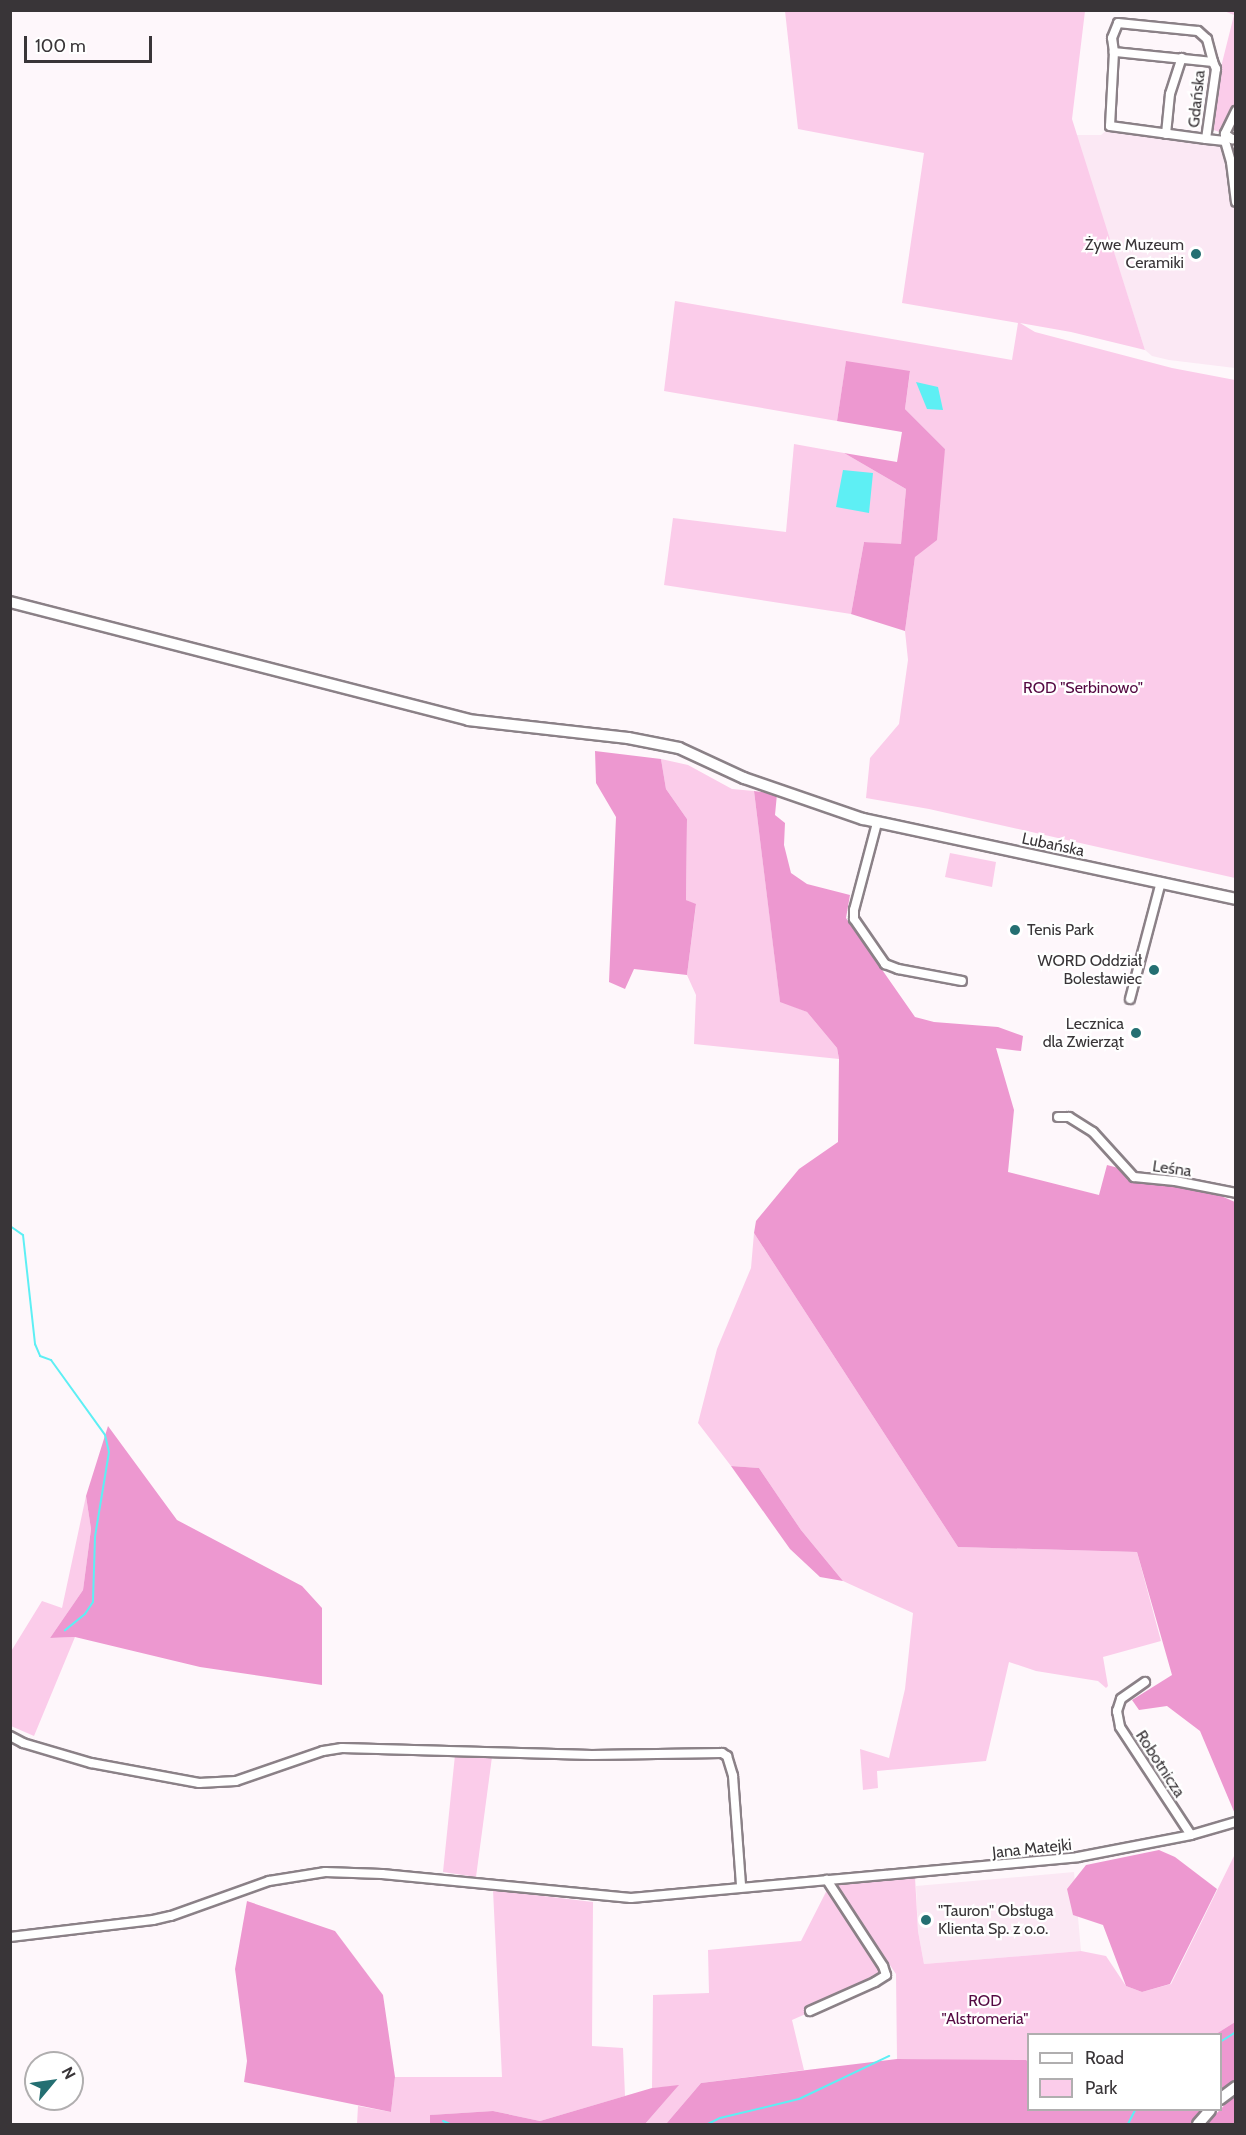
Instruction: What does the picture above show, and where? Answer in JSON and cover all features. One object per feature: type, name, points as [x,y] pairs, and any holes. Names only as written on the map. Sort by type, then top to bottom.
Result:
[{"type":"street","name":"Gdańska","points":[[1206,139],[1216,69],[1207,39],[1198,31],[1118,23],[1112,38],[1114,52],[1110,126],[1206,139],[1225,137]]},
{"type":"street","name":"Gdańska","points":[[1114,52],[1213,62]]},
{"type":"street","name":"Gdańska","points":[[1166,134],[1170,94],[1182,58]]},
{"type":"street","name":"Gdańska","points":[[1236,111],[1229,122],[1225,137],[1236,202]]},
{"type":"street","points":[[1229,122],[1230,128],[1236,130]]},
{"type":"street","points":[[1225,137],[1236,139]]},
{"type":"street","name":"Lubańska","points":[[10,602],[468,720],[628,738],[679,748],[744,778],[877,823],[1236,899]]},
{"type":"street","points":[[877,823],[854,910],[854,919],[885,964],[898,969],[962,981]]},
{"type":"street","points":[[1130,999],[1161,882]]},
{"type":"street","name":"Leśna","points":[[1058,1117],[1069,1117],[1093,1132],[1134,1177],[1236,1193]]},
{"type":"street","name":"Robotnicza","points":[[1145,1682],[1121,1699],[1117,1711],[1120,1727],[1191,1835]]},
{"type":"street","points":[[10,1736],[23,1743],[91,1763],[199,1783],[236,1781],[323,1751],[342,1748],[592,1755],[722,1753],[727,1756],[733,1776],[741,1886]]},
{"type":"street","name":"Jana Matejki","points":[[10,1936],[153,1920],[171,1916],[268,1881],[325,1872],[382,1874],[631,1898],[741,1886],[1078,1857],[1191,1835],[1236,1822]]},
{"type":"street","points":[[810,2011],[886,1975],[883,1966],[827,1880]]},
{"type":"street","points":[[1222,2098],[1236,2087]]},
{"type":"street","points":[[1198,2124],[1208,2111]]},
{"type":"shaded area","points":[[1108,129],[1225,141],[1227,151],[1235,152],[1235,368],[1169,360],[1152,356],[1145,350],[1076,135],[1101,135]]},
{"type":"shaded area","points":[[846,361],[910,371],[905,409],[945,449],[937,540],[915,557],[905,631],[851,614],[864,542],[901,544],[906,489],[844,453],[897,462],[902,432],[837,421]]},
{"type":"shaded area","points":[[595,751],[661,759],[666,789],[687,819],[686,900],[696,904],[687,975],[634,969],[625,989],[609,982],[616,817],[596,783]]},
{"type":"shaded area","points":[[754,791],[777,794],[775,815],[785,823],[784,845],[791,873],[807,884],[850,895],[846,918],[915,1017],[934,1022],[998,1027],[1023,1036],[1021,1051],[996,1048],[1014,1110],[1008,1172],[1099,1195],[1107,1165],[1214,1193],[1235,1202],[1235,1814],[1200,1731],[1167,1706],[1139,1710],[1132,1700],[1172,1675],[1137,1552],[958,1547],[754,1233],[756,1221],[799,1169],[838,1142],[839,1059],[837,1048],[807,1012],[780,1002]]},
{"type":"shaded area","points":[[108,1426],[177,1520],[302,1586],[322,1608],[322,1685],[200,1667],[75,1637],[50,1638],[83,1590],[91,1529],[86,1496]]},
{"type":"shaded area","points":[[731,1466],[759,1468],[801,1530],[843,1581],[820,1577],[790,1549]]},
{"type":"shaded area","points":[[1159,1850],[1175,1857],[1217,1889],[1170,1984],[1142,1992],[1126,1986],[1103,1925],[1073,1915],[1067,1889],[1086,1865]]},
{"type":"shaded area","points":[[1074,1872],[1081,1951],[924,1964],[918,1931],[916,1886]]},
{"type":"shaded area","points":[[247,1901],[335,1931],[383,1995],[395,2077],[391,2112],[244,2082],[247,2061],[235,1969]]},
{"type":"shaded area","points":[[1235,2022],[1235,2079],[1222,2090],[1222,2033],[1218,2033]]},
{"type":"shaded area","points":[[897,2059],[1026,2060],[1027,2111],[1202,2111],[1192,2124],[666,2124],[701,2083]]},
{"type":"shaded area","points":[[679,2085],[645,2124],[430,2124],[430,2115],[493,2111],[540,2121],[652,2088]]},
{"type":"shaded area","points":[[1235,2093],[1235,2124],[1205,2124],[1219,2111],[1222,2111],[1222,2108]]},
{"type":"green space","name":"ROD \"Serbinowo\"","points":[[785,11],[1085,11],[1072,119],[1145,350],[1071,332],[1020,323],[1035,332],[1172,368],[1235,380],[1235,878],[929,809],[866,798],[870,758],[899,724],[908,660],[905,631],[915,557],[945,449],[905,409],[910,372],[846,362],[837,421],[664,391],[675,301],[1012,360],[1018,323],[902,303],[924,153],[798,129]]},
{"type":"green space","points":[[1224,11],[1235,11],[1235,111],[1225,134],[1211,129],[1217,83],[1234,15]]},
{"type":"green space","points":[[794,444],[844,453],[906,489],[901,545],[864,542],[851,614],[664,585],[673,518],[786,532]]},
{"type":"green space","points":[[661,759],[688,765],[732,789],[754,791],[780,1001],[807,1012],[837,1048],[839,1059],[694,1044],[696,995],[687,975],[696,905],[686,900],[687,819],[666,789]]},
{"type":"green space","points":[[950,853],[996,862],[992,887],[945,877]]},
{"type":"green space","points":[[754,1233],[958,1547],[1137,1552],[1161,1641],[1103,1657],[1108,1686],[1106,1688],[1098,1681],[1036,1671],[1009,1662],[986,1761],[877,1771],[878,1788],[863,1790],[860,1749],[889,1758],[905,1689],[913,1613],[843,1581],[801,1530],[759,1468],[731,1466],[698,1423],[717,1349],[751,1268]]},
{"type":"green space","points":[[86,1496],[91,1529],[83,1590],[50,1638],[75,1637],[34,1736],[11,1726],[10,1653],[42,1601],[62,1608]]},
{"type":"green space","points":[[455,1755],[492,1757],[476,1877],[443,1872]]},
{"type":"green space","name":"ROD \"Alstromeria\"","points":[[1235,1854],[1235,2022],[1218,2033],[1027,2033],[1027,2062],[897,2059],[896,1974],[834,1884],[915,1877],[918,1931],[924,1964],[1081,1951],[1106,1956],[1126,1986],[1142,1992],[1171,1984]]},
{"type":"green space","points":[[829,1886],[890,1977],[792,2020],[804,2070],[701,2083],[666,2124],[645,2124],[678,2086],[652,2088],[653,1995],[709,1993],[708,1950],[801,1941]]},
{"type":"green space","points":[[493,1890],[593,1902],[592,2046],[623,2048],[625,2096],[540,2121],[493,2111],[431,2115],[430,2124],[357,2124],[358,2106],[391,2112],[395,2077],[502,2077]]},
{"type":"water","points":[[916,382],[938,387],[943,410],[927,409]]},
{"type":"water","points":[[843,470],[873,473],[869,513],[836,507]]},
{"type":"waterway","points":[[10,1226],[23,1235],[35,1344],[40,1356],[51,1360],[105,1435],[109,1452],[95,1537],[93,1602],[85,1614],[65,1630]]},
{"type":"waterway","points":[[1222,2041],[1236,2032]]},
{"type":"waterway","points":[[708,2124],[720,2118],[799,2099],[889,2056]]},
{"type":"waterway","points":[[1128,2124],[1134,2111]]},
{"type":"waterway","points":[[443,2121],[450,2124]]},
{"type":"place","name":"Żywe Muzeum Ceramiki","points":[[1196,254]]},
{"type":"place","name":"Tenis Park","points":[[1015,930]]},
{"type":"place","name":"WORD Oddział Bolesławiec","points":[[1154,970]]},
{"type":"place","name":"Lecznica dla Zwierząt","points":[[1136,1033]]},
{"type":"place","name":"\"Tauron\" Obsługa Klienta Sp. z o.o.","points":[[926,1920]]}]
